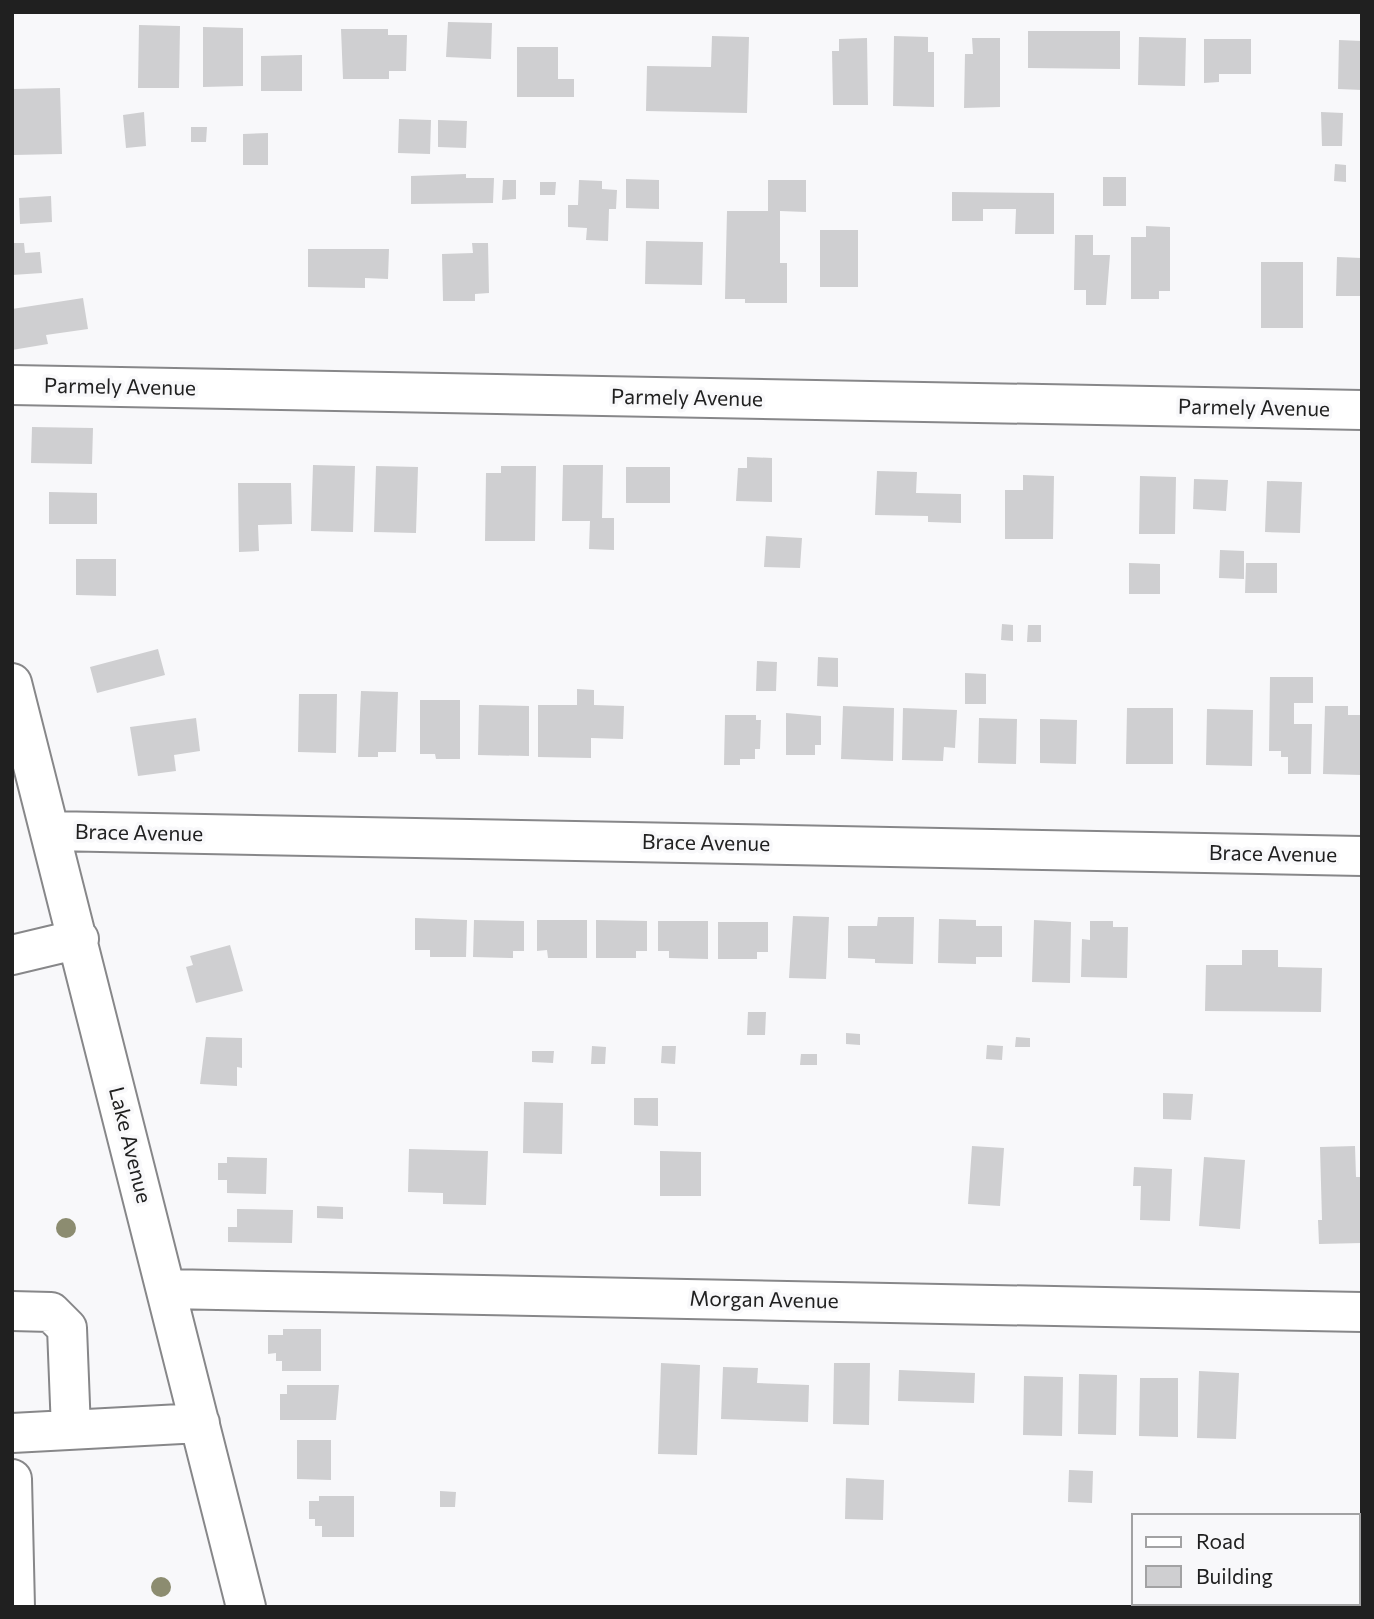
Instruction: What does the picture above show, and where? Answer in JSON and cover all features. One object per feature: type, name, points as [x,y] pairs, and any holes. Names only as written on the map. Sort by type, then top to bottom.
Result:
[{"type":"street","name":"Parmely Avenue","points":[[12,385],[1362,411]]},
{"type":"street","name":"Lake Avenue","points":[[12,683],[35,814],[79,939],[200,1423],[239,1604]]},
{"type":"street","name":"Brace Avenue","points":[[35,814],[1362,856]]},
{"type":"street","points":[[12,955],[79,939]]},
{"type":"street","name":"Morgan Avenue","points":[[166,1289],[1362,1312]]},
{"type":"street","points":[[12,1311],[51,1312],[68,1328],[71,1430]]},
{"type":"street","points":[[12,1433],[200,1423]]},
{"type":"street","points":[[12,1479],[15,1607]]},
{"type":"building","points":[[448,22],[492,23],[491,59],[446,57]]},
{"type":"building","points":[[139,25],[180,26],[179,88],[138,88]]},
{"type":"building","points":[[203,27],[243,28],[243,86],[203,87]]},
{"type":"building","points":[[341,29],[388,29],[388,35],[407,35],[406,71],[389,71],[389,79],[343,79]]},
{"type":"building","points":[[1028,31],[1120,31],[1120,69],[1028,68]]},
{"type":"building","points":[[712,36],[749,37],[747,113],[646,111],[647,66],[711,67]]},
{"type":"building","points":[[894,36],[928,37],[928,52],[934,52],[934,107],[893,106]]},
{"type":"building","points":[[1139,37],[1186,38],[1185,86],[1138,85]]},
{"type":"building","points":[[867,38],[868,105],[833,105],[832,51],[839,51],[839,39]]},
{"type":"building","points":[[972,38],[1000,38],[1000,107],[964,108],[965,54],[973,54]]},
{"type":"building","points":[[1204,39],[1251,39],[1251,74],[1219,74],[1219,82],[1204,83]]},
{"type":"building","points":[[1339,40],[1362,41],[1362,90],[1338,89]]},
{"type":"building","points":[[517,47],[558,47],[558,79],[574,79],[574,97],[517,97]]},
{"type":"building","points":[[302,55],[302,91],[261,91],[261,56]]},
{"type":"building","points":[[60,88],[62,154],[14,155],[12,89]]},
{"type":"building","points":[[144,112],[146,146],[126,148],[123,115]]},
{"type":"building","points":[[1321,112],[1343,113],[1342,146],[1322,146]]},
{"type":"building","points":[[399,119],[431,120],[430,154],[398,153]]},
{"type":"building","points":[[438,120],[467,121],[466,148],[438,147]]},
{"type":"building","points":[[191,127],[207,127],[206,142],[191,142]]},
{"type":"building","points":[[268,133],[268,165],[243,165],[243,134]]},
{"type":"building","points":[[1335,164],[1346,165],[1346,182],[1334,181]]},
{"type":"building","points":[[466,174],[466,178],[494,178],[493,203],[411,204],[411,176]]},
{"type":"building","points":[[1103,177],[1126,177],[1126,206],[1103,206]]},
{"type":"building","points":[[626,179],[659,180],[659,209],[626,208]]},
{"type":"building","points":[[503,180],[516,180],[516,199],[502,200]]},
{"type":"building","points":[[579,180],[602,181],[602,189],[617,190],[616,209],[609,209],[608,241],[586,240],[587,228],[568,227],[568,205],[578,205]]},
{"type":"building","points":[[768,180],[806,180],[806,212],[780,211],[780,263],[787,263],[787,303],[745,303],[745,299],[725,299],[727,211],[768,211]]},
{"type":"building","points":[[540,182],[556,182],[555,195],[540,195]]},
{"type":"building","points":[[952,192],[1054,193],[1054,234],[1015,234],[1016,209],[983,209],[983,221],[952,221]]},
{"type":"building","points":[[51,196],[52,222],[20,224],[19,198]]},
{"type":"building","points":[[1146,226],[1170,227],[1170,291],[1159,291],[1159,299],[1131,299],[1131,237],[1146,237]]},
{"type":"building","points":[[820,230],[858,230],[858,287],[820,287]]},
{"type":"building","points":[[1075,235],[1093,235],[1093,255],[1110,255],[1106,305],[1086,305],[1086,290],[1074,290]]},
{"type":"building","points":[[646,241],[703,242],[702,285],[645,284]]},
{"type":"building","points":[[12,243],[24,243],[25,253],[40,252],[42,273],[12,275]]},
{"type":"building","points":[[472,243],[488,243],[489,293],[475,294],[475,301],[443,301],[442,254],[473,253]]},
{"type":"building","points":[[308,249],[389,249],[388,279],[365,278],[365,288],[308,287]]},
{"type":"building","points":[[1337,257],[1362,258],[1362,296],[1336,296]]},
{"type":"building","points":[[1261,262],[1303,262],[1303,328],[1261,328]]},
{"type":"building","points":[[83,298],[88,329],[46,335],[48,344],[12,350],[12,309]]},
{"type":"building","points":[[32,427],[93,428],[92,464],[31,463]]},
{"type":"building","points":[[747,457],[772,458],[772,502],[736,501],[738,468],[747,468]]},
{"type":"building","points":[[313,465],[355,466],[353,532],[311,531]]},
{"type":"building","points":[[563,465],[603,465],[602,518],[614,518],[614,550],[589,549],[590,521],[562,521]]},
{"type":"building","points":[[376,466],[418,467],[416,533],[374,532]]},
{"type":"building","points":[[501,466],[536,466],[535,541],[485,541],[486,473],[501,473]]},
{"type":"building","points":[[626,467],[670,467],[670,503],[626,503]]},
{"type":"building","points":[[877,471],[917,472],[916,493],[961,494],[961,523],[928,522],[928,516],[875,515]]},
{"type":"building","points":[[1023,475],[1054,476],[1053,539],[1005,539],[1005,490],[1023,490]]},
{"type":"building","points":[[1140,476],[1176,477],[1175,534],[1139,534]]},
{"type":"building","points":[[1194,479],[1228,480],[1226,511],[1193,509]]},
{"type":"building","points":[[1267,481],[1302,482],[1300,533],[1265,532]]},
{"type":"building","points":[[238,483],[291,483],[292,524],[258,525],[259,551],[239,552]]},
{"type":"building","points":[[49,492],[97,493],[97,524],[49,524]]},
{"type":"building","points":[[766,536],[802,538],[800,568],[764,567]]},
{"type":"building","points":[[1220,550],[1244,551],[1244,579],[1219,578]]},
{"type":"building","points":[[76,559],[116,559],[116,596],[76,595]]},
{"type":"building","points":[[1129,563],[1160,564],[1160,594],[1129,594]]},
{"type":"building","points":[[1246,563],[1277,563],[1277,593],[1245,593]]},
{"type":"building","points":[[1002,624],[1013,625],[1013,641],[1001,640]]},
{"type":"building","points":[[1028,625],[1041,625],[1041,642],[1027,642]]},
{"type":"building","points":[[158,649],[165,675],[97,693],[90,667]]},
{"type":"building","points":[[818,657],[838,658],[838,687],[817,686]]},
{"type":"building","points":[[757,661],[777,662],[776,691],[756,691]]},
{"type":"building","points":[[965,673],[986,674],[986,704],[965,704]]},
{"type":"building","points":[[1270,677],[1313,677],[1313,703],[1294,703],[1294,724],[1312,724],[1311,774],[1288,774],[1288,757],[1281,757],[1281,751],[1269,751]]},
{"type":"building","points":[[577,689],[594,690],[594,705],[624,706],[623,739],[591,738],[591,758],[538,757],[538,705],[577,705]]},
{"type":"building","points":[[361,691],[398,692],[396,752],[378,752],[378,757],[358,757]]},
{"type":"building","points":[[299,694],[337,694],[336,753],[298,752]]},
{"type":"building","points":[[420,700],[460,700],[460,759],[436,759],[435,754],[420,754]]},
{"type":"building","points":[[479,705],[529,706],[529,756],[478,755]]},
{"type":"building","points":[[843,706],[894,708],[893,761],[841,759]]},
{"type":"building","points":[[1325,706],[1348,706],[1348,715],[1362,715],[1362,775],[1323,774]]},
{"type":"building","points":[[903,708],[957,710],[955,748],[944,747],[943,761],[902,760]]},
{"type":"building","points":[[1127,708],[1173,708],[1173,764],[1126,764]]},
{"type":"building","points":[[1207,709],[1253,710],[1252,766],[1206,765]]},
{"type":"building","points":[[786,713],[821,716],[821,745],[815,745],[815,755],[786,755]]},
{"type":"building","points":[[725,715],[756,715],[756,720],[761,720],[760,749],[755,749],[755,759],[740,759],[740,765],[724,765]]},
{"type":"building","points":[[196,718],[200,751],[174,755],[176,771],[138,776],[130,727]]},
{"type":"building","points":[[979,718],[1017,719],[1016,764],[978,763]]},
{"type":"building","points":[[1040,719],[1077,720],[1076,764],[1040,763]]},
{"type":"building","points":[[793,916],[829,917],[826,979],[789,978]]},
{"type":"building","points":[[878,917],[914,917],[913,964],[875,963],[875,959],[848,958],[848,926],[877,926]]},
{"type":"building","points":[[415,918],[467,920],[466,957],[430,957],[430,950],[415,950]]},
{"type":"building","points":[[939,919],[976,920],[976,926],[1002,926],[1002,957],[976,957],[976,964],[938,963]]},
{"type":"building","points":[[474,920],[524,921],[524,951],[513,951],[513,958],[473,957]]},
{"type":"building","points":[[537,920],[587,920],[587,958],[548,958],[547,950],[537,951]]},
{"type":"building","points":[[596,920],[647,921],[647,951],[636,951],[636,958],[596,958]]},
{"type":"building","points":[[1034,920],[1071,922],[1070,983],[1032,982]]},
{"type":"building","points":[[658,921],[708,921],[708,959],[669,958],[669,951],[658,951]]},
{"type":"building","points":[[1090,921],[1113,921],[1113,927],[1128,927],[1127,978],[1081,977],[1082,939],[1090,940]]},
{"type":"building","points":[[718,922],[768,922],[768,952],[757,952],[757,959],[718,959]]},
{"type":"building","points":[[230,945],[243,991],[196,1003],[186,967],[193,965],[190,956]]},
{"type":"building","points":[[1242,950],[1278,950],[1278,967],[1322,968],[1321,1012],[1205,1011],[1206,965],[1242,965]]},
{"type":"building","points":[[748,1012],[766,1012],[765,1035],[747,1035]]},
{"type":"building","points":[[846,1033],[860,1034],[860,1045],[846,1044]]},
{"type":"building","points":[[206,1037],[242,1038],[242,1068],[237,1067],[237,1086],[200,1084]]},
{"type":"building","points":[[1016,1037],[1030,1038],[1030,1047],[1015,1047]]},
{"type":"building","points":[[987,1045],[1003,1046],[1002,1060],[986,1059]]},
{"type":"building","points":[[592,1046],[606,1047],[605,1064],[591,1064]]},
{"type":"building","points":[[662,1046],[676,1046],[675,1064],[661,1063]]},
{"type":"building","points":[[532,1051],[554,1051],[553,1063],[532,1062]]},
{"type":"building","points":[[801,1054],[817,1054],[817,1065],[800,1065]]},
{"type":"building","points":[[1163,1093],[1193,1094],[1191,1120],[1163,1119]]},
{"type":"building","points":[[634,1098],[658,1098],[658,1126],[634,1125]]},
{"type":"building","points":[[524,1102],[563,1103],[562,1154],[523,1153]]},
{"type":"building","points":[[972,1146],[1004,1148],[1000,1206],[968,1204]]},
{"type":"building","points":[[1355,1146],[1356,1177],[1362,1177],[1362,1243],[1319,1244],[1318,1220],[1322,1220],[1320,1147]]},
{"type":"building","points":[[409,1149],[488,1151],[486,1205],[443,1204],[443,1193],[408,1192]]},
{"type":"building","points":[[660,1151],[701,1152],[701,1196],[660,1196]]},
{"type":"building","points":[[227,1157],[267,1158],[266,1194],[227,1193],[227,1180],[218,1180],[218,1163],[227,1163]]},
{"type":"building","points":[[1204,1157],[1245,1160],[1240,1229],[1199,1226]]},
{"type":"building","points":[[1134,1167],[1172,1169],[1170,1221],[1140,1220],[1141,1186],[1133,1186]]},
{"type":"building","points":[[317,1206],[343,1207],[343,1219],[317,1218]]},
{"type":"building","points":[[237,1209],[293,1210],[292,1243],[228,1242],[228,1227],[237,1227]]},
{"type":"building","points":[[283,1329],[321,1329],[321,1371],[282,1371],[282,1361],[276,1361],[276,1353],[268,1354],[268,1335],[283,1335]]},
{"type":"building","points":[[661,1363],[700,1365],[697,1455],[658,1454]]},
{"type":"building","points":[[834,1363],[870,1363],[869,1425],[833,1424]]},
{"type":"building","points":[[723,1367],[758,1368],[757,1383],[809,1385],[808,1422],[721,1419]]},
{"type":"building","points":[[899,1370],[975,1373],[974,1403],[898,1401]]},
{"type":"building","points":[[1199,1371],[1239,1373],[1236,1439],[1197,1438]]},
{"type":"building","points":[[1079,1374],[1117,1375],[1116,1435],[1078,1434]]},
{"type":"building","points":[[1024,1376],[1063,1377],[1062,1436],[1023,1435]]},
{"type":"building","points":[[1140,1378],[1178,1378],[1178,1437],[1139,1436]]},
{"type":"building","points":[[287,1385],[339,1385],[336,1420],[280,1420],[280,1394],[287,1394]]},
{"type":"building","points":[[297,1440],[331,1440],[331,1480],[297,1479]]},
{"type":"building","points":[[1069,1470],[1093,1471],[1092,1503],[1068,1502]]},
{"type":"building","points":[[846,1478],[884,1480],[883,1520],[845,1519]]},
{"type":"building","points":[[440,1491],[456,1492],[455,1507],[440,1507]]},
{"type":"building","points":[[319,1496],[354,1496],[354,1537],[322,1537],[322,1526],[315,1526],[315,1519],[309,1519],[309,1501],[319,1501]]}]
